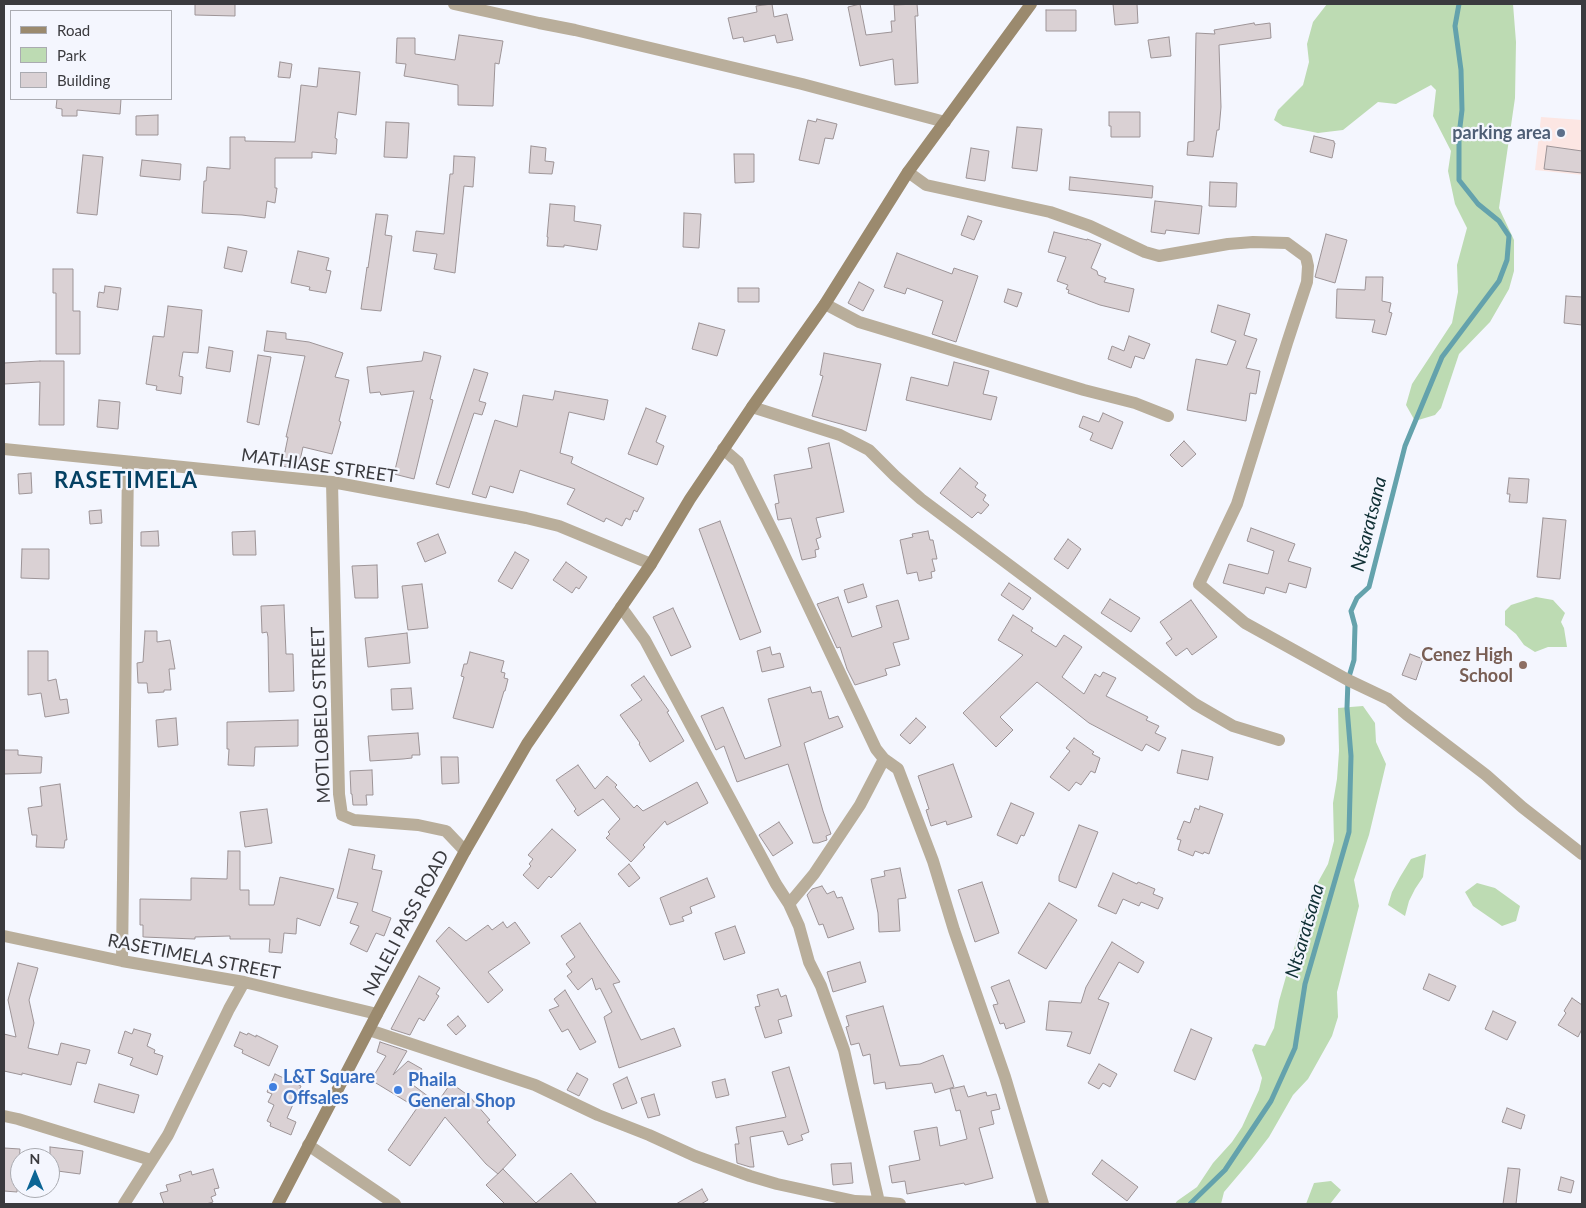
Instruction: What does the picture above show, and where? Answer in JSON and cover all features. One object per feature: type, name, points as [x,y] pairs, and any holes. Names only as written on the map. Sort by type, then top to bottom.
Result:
[{"type":"main road","name":"NALELI PASS ROAD","points":[[278,1204],[376,1014],[465,851],[527,744],[650,564],[690,498],[825,304],[908,172],[1030,4]]},
{"type":"street","points":[[454,4],[575,30],[802,84],[945,122]]},
{"type":"street","points":[[908,172],[926,185],[1050,212],[1090,226],[1145,252],[1159,256],[1228,244],[1253,242],[1287,243],[1306,257],[1308,266],[1307,282],[1237,504],[1199,584],[1245,623],[1348,680],[1388,699],[1486,775],[1522,807],[1582,854]]},
{"type":"street","points":[[825,304],[859,322],[1084,390],[1135,403],[1168,416]]},
{"type":"street","points":[[752,407],[840,435],[869,450],[921,499],[1195,704],[1233,726],[1279,740]]},
{"type":"street","name":"MATHIASE STREET","points":[[4,449],[332,482],[526,518],[559,526],[650,564]]},
{"type":"street","points":[[723,450],[738,462],[876,749],[898,769],[933,862],[954,930],[1005,1077],[1043,1204]]},
{"type":"street","points":[[122,960],[128,462]]},
{"type":"street","name":"MOTLOBELO STREET","points":[[332,482],[339,794],[342,815],[354,820],[418,825],[446,831],[465,851]]},
{"type":"street","points":[[621,607],[645,640],[776,884],[790,904],[809,962],[822,986],[844,1050],[879,1202]]},
{"type":"street","points":[[790,904],[814,874],[860,805],[884,758]]},
{"type":"street","name":"RASETIMELA STREET","points":[[4,936],[244,982],[376,1014]]},
{"type":"street","points":[[124,1204],[168,1135],[244,982]]},
{"type":"street","points":[[369,1030],[535,1085],[598,1115],[695,1156],[750,1176],[777,1184],[855,1201],[900,1204]]},
{"type":"street","points":[[4,1116],[151,1160]]},
{"type":"street","points":[[308,1145],[395,1204]]},
{"type":"shaded area","points":[[1541,117],[1582,120],[1582,175],[1535,170]]},
{"type":"green space","points":[[1327,4],[1513,4],[1516,42],[1515,98],[1499,208],[1514,240],[1514,271],[1509,289],[1490,322],[1459,354],[1441,408],[1435,415],[1415,421],[1406,405],[1412,384],[1452,323],[1458,292],[1457,265],[1467,228],[1455,204],[1448,171],[1451,151],[1433,116],[1436,90],[1431,85],[1396,104],[1378,102],[1343,130],[1318,133],[1283,126],[1274,120],[1278,110],[1303,85],[1309,62],[1307,44],[1313,22]]},
{"type":"green space","points":[[1536,597],[1553,600],[1565,613],[1561,622],[1564,628],[1567,647],[1548,647],[1535,652],[1524,645],[1516,634],[1505,625],[1505,611],[1511,605]]},
{"type":"green space","points":[[1363,706],[1375,723],[1376,742],[1386,764],[1369,835],[1354,880],[1359,906],[1337,992],[1338,1017],[1332,1036],[1308,1079],[1293,1095],[1269,1137],[1224,1192],[1221,1204],[1175,1204],[1197,1187],[1213,1163],[1232,1142],[1242,1127],[1259,1090],[1262,1078],[1252,1050],[1255,1044],[1265,1046],[1274,1028],[1279,1001],[1305,910],[1328,864],[1334,841],[1333,803],[1339,751],[1338,708]]},
{"type":"green space","points":[[1426,854],[1423,877],[1409,901],[1405,916],[1388,905],[1392,892],[1411,859]]},
{"type":"green space","points":[[1477,883],[1495,888],[1520,906],[1516,921],[1502,926],[1473,906],[1465,892]]},
{"type":"green space","points":[[1331,1181],[1341,1190],[1330,1204],[1306,1204],[1314,1183]]},
{"type":"building","points":[[195,4],[235,4],[235,16],[195,15]]},
{"type":"building","points":[[772,4],[774,17],[787,14],[793,40],[777,43],[775,35],[744,42],[743,37],[733,39],[728,18],[757,12],[756,6]]},
{"type":"building","points":[[860,4],[866,35],[892,32],[891,21],[895,21],[894,5],[917,4],[918,16],[915,16],[918,83],[895,85],[893,59],[860,66],[848,7]]},
{"type":"building","points":[[1113,4],[1137,4],[1138,23],[1115,25]]},
{"type":"building","points":[[1046,10],[1076,10],[1076,31],[1046,31]]},
{"type":"building","points":[[1254,23],[1255,25],[1270,23],[1271,38],[1219,45],[1221,107],[1219,130],[1217,130],[1213,157],[1187,155],[1188,142],[1194,141],[1196,33],[1215,34],[1214,30]]},
{"type":"building","points":[[459,35],[503,41],[499,64],[495,63],[493,106],[458,105],[458,85],[404,76],[406,64],[396,63],[397,38],[415,38],[415,54],[455,60]]},
{"type":"building","points":[[1169,37],[1171,56],[1151,58],[1148,40]]},
{"type":"building","points":[[280,62],[292,64],[290,78],[278,77]]},
{"type":"building","points":[[319,68],[360,72],[356,115],[338,112],[335,138],[337,139],[336,154],[312,152],[312,158],[275,158],[275,188],[277,188],[275,203],[267,201],[265,218],[202,213],[207,167],[230,169],[230,137],[245,137],[245,141],[295,142],[301,85],[317,87]]},
{"type":"building","points":[[57,100],[121,100],[120,114],[77,110],[77,116],[62,116],[62,109],[56,108]]},
{"type":"building","points":[[1109,112],[1140,112],[1140,137],[1111,137]]},
{"type":"building","points":[[158,115],[158,135],[136,135],[136,116]]},
{"type":"building","points":[[817,119],[837,124],[833,139],[825,138],[819,164],[799,160],[808,120],[816,122]]},
{"type":"building","points":[[386,122],[409,123],[407,158],[384,157]]},
{"type":"building","points":[[1017,127],[1042,129],[1037,171],[1012,168]]},
{"type":"building","points":[[1314,136],[1334,141],[1332,158],[1310,152]]},
{"type":"building","points":[[531,146],[546,148],[545,161],[554,162],[552,174],[529,173]]},
{"type":"building","points":[[1547,146],[1582,151],[1582,173],[1544,169]]},
{"type":"building","points":[[971,148],[989,151],[985,181],[966,178]]},
{"type":"building","points":[[734,154],[754,154],[754,182],[735,183]]},
{"type":"building","points":[[83,155],[103,157],[97,215],[77,213]]},
{"type":"building","points":[[454,156],[475,157],[473,187],[464,186],[455,273],[434,269],[437,254],[413,251],[416,231],[444,234],[450,174],[453,174]]},
{"type":"building","points":[[142,160],[181,164],[180,180],[140,176]]},
{"type":"building","points":[[1070,177],[1153,186],[1152,198],[1069,190]]},
{"type":"building","points":[[1210,182],[1237,183],[1236,207],[1209,206]]},
{"type":"building","points":[[1155,201],[1202,206],[1199,234],[1166,230],[1165,234],[1151,232]]},
{"type":"building","points":[[550,204],[575,206],[574,221],[601,225],[597,250],[564,245],[564,247],[547,246]]},
{"type":"building","points":[[684,213],[701,214],[699,248],[683,247]]},
{"type":"building","points":[[376,214],[388,215],[385,235],[392,236],[381,311],[361,309]]},
{"type":"building","points":[[968,216],[982,221],[974,240],[961,235]]},
{"type":"building","points":[[1054,232],[1101,244],[1091,268],[1097,271],[1098,275],[1106,278],[1104,282],[1134,289],[1129,312],[1100,305],[1068,293],[1069,290],[1066,289],[1068,285],[1057,281],[1066,257],[1048,252]]},
{"type":"building","points":[[1326,234],[1347,240],[1335,283],[1315,277]]},
{"type":"building","points":[[228,247],[247,251],[242,272],[224,268]]},
{"type":"building","points":[[298,251],[329,258],[326,270],[331,271],[326,293],[309,290],[310,287],[291,283]]},
{"type":"building","points":[[897,253],[952,274],[954,268],[978,276],[956,342],[932,334],[943,301],[907,288],[905,294],[884,287]]},
{"type":"building","points":[[53,269],[73,269],[73,311],[80,311],[80,354],[56,354],[56,293],[53,293]]},
{"type":"building","points":[[1366,277],[1383,277],[1382,301],[1391,303],[1389,312],[1392,313],[1386,335],[1372,332],[1375,320],[1336,318],[1337,289],[1365,290]]},
{"type":"building","points":[[859,282],[874,290],[863,311],[848,303]]},
{"type":"building","points":[[105,286],[121,288],[118,310],[97,307],[99,292],[104,293]]},
{"type":"building","points":[[738,288],[759,288],[759,302],[738,302]]},
{"type":"building","points":[[1008,289],[1022,293],[1017,307],[1004,302]]},
{"type":"building","points":[[1566,296],[1582,297],[1582,325],[1564,323]]},
{"type":"building","points":[[1218,305],[1250,314],[1244,335],[1257,339],[1246,368],[1260,371],[1256,394],[1250,393],[1246,421],[1187,410],[1196,359],[1227,365],[1236,341],[1211,332]]},
{"type":"building","points":[[168,306],[202,310],[198,353],[183,352],[179,376],[183,377],[181,394],[156,390],[157,386],[146,384],[153,336],[164,337]]},
{"type":"building","points":[[699,323],[725,330],[717,356],[692,349]]},
{"type":"building","points":[[267,331],[286,333],[286,339],[309,342],[343,353],[335,377],[349,380],[339,421],[341,422],[332,454],[303,447],[298,469],[282,466],[288,437],[286,437],[305,356],[264,351]]},
{"type":"building","points":[[1129,336],[1150,344],[1144,359],[1135,356],[1131,368],[1108,359],[1112,346],[1124,351]]},
{"type":"building","points":[[209,347],[233,351],[230,372],[206,368]]},
{"type":"building","points":[[424,352],[441,356],[430,399],[433,400],[414,479],[394,474],[414,391],[381,395],[380,392],[370,393],[367,367],[422,361]]},
{"type":"building","points":[[824,353],[881,364],[866,431],[812,416],[823,376],[820,375]]},
{"type":"building","points":[[258,355],[271,357],[259,425],[247,422]]},
{"type":"building","points":[[64,361],[64,425],[39,425],[40,382],[4,384],[4,363]]},
{"type":"building","points":[[954,362],[989,371],[983,394],[997,397],[991,420],[906,400],[911,377],[948,386]]},
{"type":"building","points":[[474,369],[488,373],[479,401],[486,403],[482,415],[474,413],[449,488],[436,484]]},
{"type":"building","points":[[555,391],[608,400],[604,420],[569,412],[560,453],[573,457],[571,463],[644,498],[637,512],[634,510],[630,520],[626,518],[622,526],[606,518],[604,522],[567,504],[575,489],[520,470],[513,493],[490,486],[486,498],[472,494],[495,420],[517,427],[523,395],[553,400]]},
{"type":"building","points":[[99,400],[120,402],[118,429],[97,427]]},
{"type":"building","points":[[646,408],[666,416],[656,442],[664,446],[657,465],[628,454]]},
{"type":"building","points":[[1103,413],[1123,422],[1112,449],[1090,440],[1093,433],[1079,427],[1083,416],[1099,422]]},
{"type":"building","points":[[1184,441],[1196,454],[1182,467],[1170,455]]},
{"type":"building","points":[[829,443],[844,512],[816,518],[821,537],[816,539],[819,549],[815,550],[816,557],[802,560],[791,518],[778,520],[775,504],[779,503],[774,475],[812,468],[808,448]]},
{"type":"building","points":[[960,468],[978,483],[975,487],[986,495],[983,500],[989,505],[981,514],[978,512],[972,518],[940,493]]},
{"type":"building","points":[[31,473],[32,493],[19,494],[18,474]]},
{"type":"building","points":[[1509,478],[1529,479],[1527,503],[1509,502],[1510,494],[1507,494]]},
{"type":"building","points":[[101,510],[102,523],[90,524],[89,511]]},
{"type":"building","points":[[1543,518],[1566,520],[1560,579],[1537,577]]},
{"type":"building","points":[[720,521],[761,632],[740,640],[699,529]]},
{"type":"building","points":[[1251,528],[1295,544],[1288,561],[1311,568],[1306,588],[1289,583],[1286,593],[1266,587],[1264,594],[1223,583],[1229,564],[1268,574],[1274,551],[1247,541]]},
{"type":"building","points":[[158,531],[159,546],[141,546],[141,532]]},
{"type":"building","points":[[255,531],[256,555],[233,555],[232,532]]},
{"type":"building","points":[[928,531],[930,540],[933,540],[937,559],[932,559],[935,571],[931,572],[932,578],[919,581],[917,572],[907,574],[900,540],[913,537],[912,534]]},
{"type":"building","points":[[438,534],[446,553],[425,562],[417,543]]},
{"type":"building","points":[[1068,539],[1081,549],[1068,569],[1054,559]]},
{"type":"building","points":[[22,549],[49,549],[49,579],[21,578]]},
{"type":"building","points":[[515,552],[529,560],[512,589],[498,581]]},
{"type":"building","points":[[566,562],[587,577],[579,589],[576,587],[572,593],[553,580]]},
{"type":"building","points":[[377,565],[378,598],[355,598],[352,566]]},
{"type":"building","points":[[1009,583],[1031,598],[1023,610],[1001,595]]},
{"type":"building","points":[[422,584],[428,628],[408,630],[402,586]]},
{"type":"building","points":[[863,584],[867,597],[848,603],[844,590]]},
{"type":"building","points":[[838,597],[852,637],[882,627],[876,606],[898,600],[909,639],[893,643],[900,665],[885,669],[887,675],[855,685],[847,669],[840,647],[837,648],[817,604]]},
{"type":"building","points":[[1110,599],[1140,618],[1131,632],[1101,613]]},
{"type":"building","points":[[1191,600],[1217,637],[1192,655],[1187,648],[1176,656],[1166,643],[1172,639],[1160,622]]},
{"type":"building","points":[[284,605],[286,654],[293,654],[294,691],[269,692],[268,637],[267,632],[262,633],[261,606]]},
{"type":"building","points":[[673,608],[691,647],[671,656],[653,617]]},
{"type":"building","points":[[1013,615],[1033,628],[1031,631],[1056,647],[1064,635],[1082,647],[1062,677],[1084,694],[1095,674],[1100,677],[1103,672],[1116,678],[1106,696],[1148,717],[1146,720],[1159,726],[1155,733],[1166,738],[1159,751],[1146,744],[1142,751],[1089,723],[1037,682],[1000,717],[1013,730],[996,747],[963,713],[1023,655],[998,640]]},
{"type":"building","points":[[145,631],[157,631],[157,642],[170,640],[175,669],[169,669],[171,690],[148,693],[147,683],[138,683],[137,663],[143,662]]},
{"type":"building","points":[[407,633],[410,663],[368,667],[365,638]]},
{"type":"building","points":[[770,647],[772,655],[780,653],[784,667],[762,672],[757,651]]},
{"type":"building","points":[[28,651],[48,651],[48,681],[56,679],[60,700],[67,699],[69,713],[45,717],[41,693],[28,695]]},
{"type":"building","points":[[470,652],[504,661],[501,672],[505,673],[504,678],[508,679],[493,728],[453,718],[464,677],[461,676],[464,664],[467,664]]},
{"type":"building","points":[[1410,654],[1423,659],[1416,680],[1402,675]]},
{"type":"building","points":[[644,676],[669,711],[667,712],[684,741],[650,762],[640,743],[620,715],[642,700],[631,685]]},
{"type":"building","points":[[810,687],[812,693],[821,691],[829,719],[838,716],[843,727],[804,743],[831,834],[826,836],[827,840],[818,843],[813,843],[788,764],[737,782],[724,746],[716,750],[701,716],[723,707],[745,759],[781,746],[768,699]]},
{"type":"building","points":[[411,688],[413,709],[392,710],[391,689]]},
{"type":"building","points":[[176,718],[178,745],[158,747],[156,720]]},
{"type":"building","points":[[916,718],[926,727],[910,744],[900,735]]},
{"type":"building","points":[[298,720],[298,746],[255,747],[254,766],[228,765],[227,722]]},
{"type":"building","points":[[418,733],[420,755],[412,755],[412,758],[370,761],[368,736]]},
{"type":"building","points":[[1074,738],[1094,752],[1092,754],[1100,758],[1095,773],[1091,771],[1081,785],[1076,782],[1069,791],[1050,777],[1070,751],[1066,748]]},
{"type":"building","points":[[4,750],[18,750],[18,755],[42,757],[41,773],[4,774]]},
{"type":"building","points":[[1182,750],[1213,757],[1208,780],[1177,773]]},
{"type":"building","points":[[441,757],[458,757],[459,783],[442,784]]},
{"type":"building","points":[[953,764],[972,817],[947,825],[946,821],[931,826],[926,810],[929,809],[918,776]]},
{"type":"building","points":[[578,765],[595,789],[607,776],[617,785],[615,787],[634,808],[637,805],[643,811],[697,782],[708,803],[667,825],[665,821],[643,845],[645,847],[631,862],[606,838],[610,834],[608,832],[620,819],[603,799],[578,816],[574,811],[576,809],[556,780]]},
{"type":"building","points":[[372,770],[373,795],[366,795],[367,805],[353,805],[350,771]]},
{"type":"building","points":[[60,784],[67,840],[65,840],[64,848],[36,847],[37,835],[32,835],[28,808],[42,806],[40,787]]},
{"type":"building","points":[[1011,803],[1034,813],[1024,836],[1021,835],[1017,844],[997,835]]},
{"type":"building","points":[[1200,806],[1223,814],[1209,854],[1195,851],[1193,856],[1178,850],[1181,840],[1177,839],[1184,821],[1190,823],[1195,808],[1199,810]]},
{"type":"building","points":[[267,809],[272,843],[245,847],[240,812]]},
{"type":"building","points":[[779,822],[793,843],[773,856],[759,835]]},
{"type":"building","points":[[1079,825],[1098,832],[1076,888],[1059,881],[1059,876]]},
{"type":"building","points":[[552,829],[576,850],[551,878],[549,876],[538,889],[523,875],[531,866],[529,864],[533,859],[528,855]]},
{"type":"building","points":[[349,849],[375,855],[372,869],[382,871],[372,911],[391,918],[384,936],[376,933],[367,952],[350,944],[359,926],[350,923],[358,903],[337,898]]},
{"type":"building","points":[[228,851],[240,851],[240,890],[249,890],[249,905],[274,905],[280,877],[334,889],[320,926],[297,918],[296,934],[284,933],[282,953],[269,952],[270,939],[230,939],[230,936],[195,937],[195,939],[143,937],[143,925],[140,925],[140,899],[191,900],[191,878],[227,879]]},
{"type":"building","points":[[629,864],[640,878],[629,887],[618,874]]},
{"type":"building","points":[[900,868],[906,898],[898,899],[900,931],[879,932],[878,913],[871,879],[885,876],[884,871]]},
{"type":"building","points":[[1113,873],[1137,884],[1138,882],[1155,889],[1153,894],[1163,898],[1158,909],[1141,902],[1139,906],[1123,899],[1116,914],[1098,906]]},
{"type":"building","points":[[707,878],[715,897],[690,907],[692,913],[682,917],[684,921],[670,925],[660,898]]},
{"type":"building","points":[[982,882],[999,933],[975,942],[958,890]]},
{"type":"building","points":[[822,886],[827,894],[834,891],[837,898],[842,897],[854,929],[828,938],[823,924],[819,925],[807,895],[812,889]]},
{"type":"building","points":[[1049,903],[1077,920],[1046,969],[1018,953]]},
{"type":"building","points":[[503,922],[507,928],[515,922],[530,943],[488,972],[503,990],[488,1003],[436,941],[449,927],[466,941],[488,925],[492,930]]},
{"type":"building","points":[[580,923],[620,982],[613,984],[641,1040],[674,1028],[681,1046],[619,1068],[604,1017],[612,1012],[600,988],[596,990],[592,978],[578,990],[567,976],[572,972],[566,964],[575,957],[561,936]]},
{"type":"building","points":[[735,926],[745,953],[724,960],[715,933]]},
{"type":"building","points":[[1112,942],[1144,962],[1138,973],[1119,962],[1098,999],[1109,1003],[1090,1054],[1067,1046],[1072,1032],[1046,1030],[1049,1001],[1081,1003],[1086,987]]},
{"type":"building","points":[[860,962],[866,982],[833,992],[827,972]]},
{"type":"building","points":[[18,963],[38,968],[29,1000],[34,1023],[28,1048],[58,1055],[61,1043],[90,1050],[86,1064],[77,1062],[71,1085],[22,1073],[22,1075],[4,1071],[4,1034],[16,1037],[8,1000]]},
{"type":"building","points":[[1429,974],[1456,986],[1449,1001],[1423,989]]},
{"type":"building","points":[[419,976],[440,988],[436,994],[439,996],[424,1021],[419,1018],[410,1035],[391,1029]]},
{"type":"building","points":[[1009,980],[1025,1022],[1006,1029],[1004,1023],[1000,1024],[993,1005],[998,1004],[991,987]]},
{"type":"building","points":[[778,989],[781,997],[786,995],[792,1016],[778,1020],[782,1033],[765,1038],[755,1007],[760,1006],[757,995]]},
{"type":"building","points":[[565,990],[596,1042],[580,1050],[568,1029],[562,1032],[549,1010],[559,1006],[554,999]]},
{"type":"building","points":[[1572,998],[1582,1005],[1582,1029],[1578,1037],[1558,1025],[1566,1013],[1564,1011]]},
{"type":"building","points":[[883,1006],[900,1066],[920,1064],[943,1055],[954,1087],[935,1093],[932,1083],[886,1089],[885,1082],[874,1084],[870,1054],[863,1056],[859,1043],[851,1045],[846,1027],[849,1026],[846,1016]]},
{"type":"building","points":[[1493,1011],[1516,1022],[1507,1040],[1485,1029]]},
{"type":"building","points":[[458,1016],[466,1026],[456,1035],[447,1025]]},
{"type":"building","points":[[134,1029],[151,1034],[147,1046],[155,1050],[154,1053],[163,1056],[157,1075],[130,1065],[133,1058],[118,1053],[125,1031],[132,1034]]},
{"type":"building","points":[[1191,1029],[1212,1038],[1195,1080],[1174,1071]]},
{"type":"building","points":[[240,1032],[256,1037],[256,1035],[278,1046],[269,1066],[242,1053],[243,1050],[234,1046]]},
{"type":"building","points":[[380,1042],[407,1051],[393,1075],[408,1061],[422,1069],[413,1085],[437,1103],[451,1083],[469,1096],[490,1120],[487,1122],[516,1155],[498,1174],[486,1164],[445,1117],[410,1166],[388,1150],[417,1108],[371,1080],[386,1056],[377,1052]]},
{"type":"building","points":[[1099,1064],[1117,1074],[1110,1087],[1103,1083],[1099,1089],[1088,1083]]},
{"type":"building","points":[[789,1067],[809,1132],[801,1135],[803,1140],[788,1145],[783,1131],[750,1137],[754,1167],[737,1163],[735,1144],[739,1144],[736,1127],[786,1117],[772,1072]]},
{"type":"building","points":[[577,1073],[588,1079],[579,1096],[567,1090]]},
{"type":"building","points":[[275,1074],[301,1086],[287,1118],[296,1122],[291,1135],[270,1126],[271,1123],[267,1121],[274,1105],[268,1102],[272,1094],[267,1092]]},
{"type":"building","points":[[627,1077],[637,1103],[622,1109],[613,1084]]},
{"type":"building","points":[[725,1079],[729,1095],[716,1098],[712,1082]]},
{"type":"building","points":[[99,1084],[139,1095],[134,1113],[94,1102]]},
{"type":"building","points":[[964,1086],[968,1097],[986,1092],[987,1096],[996,1094],[1000,1109],[991,1111],[994,1124],[979,1128],[993,1178],[965,1185],[964,1183],[907,1194],[905,1181],[892,1183],[889,1166],[920,1160],[914,1131],[937,1127],[940,1146],[967,1139],[960,1110],[956,1111],[950,1089]]},
{"type":"building","points":[[654,1094],[660,1115],[648,1118],[641,1098]]},
{"type":"building","points":[[1507,1108],[1525,1115],[1521,1129],[1502,1122]]},
{"type":"building","points":[[4,1148],[10,1148],[10,1191],[4,1191]]},
{"type":"building","points":[[60,1148],[83,1151],[80,1174],[60,1171]]},
{"type":"building","points":[[1102,1160],[1138,1187],[1127,1201],[1092,1174]]},
{"type":"building","points":[[851,1163],[853,1183],[833,1185],[831,1164]]},
{"type":"building","points":[[1508,1168],[1520,1169],[1516,1204],[1503,1204]]},
{"type":"building","points":[[213,1169],[219,1188],[214,1189],[216,1195],[211,1197],[213,1202],[206,1204],[164,1204],[160,1193],[168,1191],[166,1185],[181,1181],[179,1175],[191,1171],[192,1175]]},
{"type":"building","points":[[503,1169],[536,1203],[571,1173],[597,1204],[505,1204],[486,1185]]},
{"type":"building","points":[[1561,1177],[1574,1181],[1571,1193],[1558,1190]]},
{"type":"building","points":[[702,1189],[708,1200],[701,1204],[676,1204]]},
{"type":"waterway","name":"Ntsaratsana","points":[[1190,1204],[1225,1170],[1271,1101],[1295,1048],[1305,984],[1349,832],[1351,756],[1347,708],[1348,680],[1354,660],[1355,626],[1351,611],[1357,598],[1369,587],[1405,446],[1442,357],[1499,281],[1507,260],[1509,236],[1499,221],[1478,204],[1459,180],[1459,135],[1462,110],[1461,70],[1455,26],[1459,4]]},
{"type":"place","name":"parking area","points":[[1561,133]]},
{"type":"place","name":"Cenez High School","points":[[1523,665]]},
{"type":"place","name":"L&T Square Offsales","points":[[273,1087]]},
{"type":"place","name":"Phaila General Shop","points":[[398,1090]]},
{"type":"district","name":"RASETIMELA","points":[[126,481]]}]
